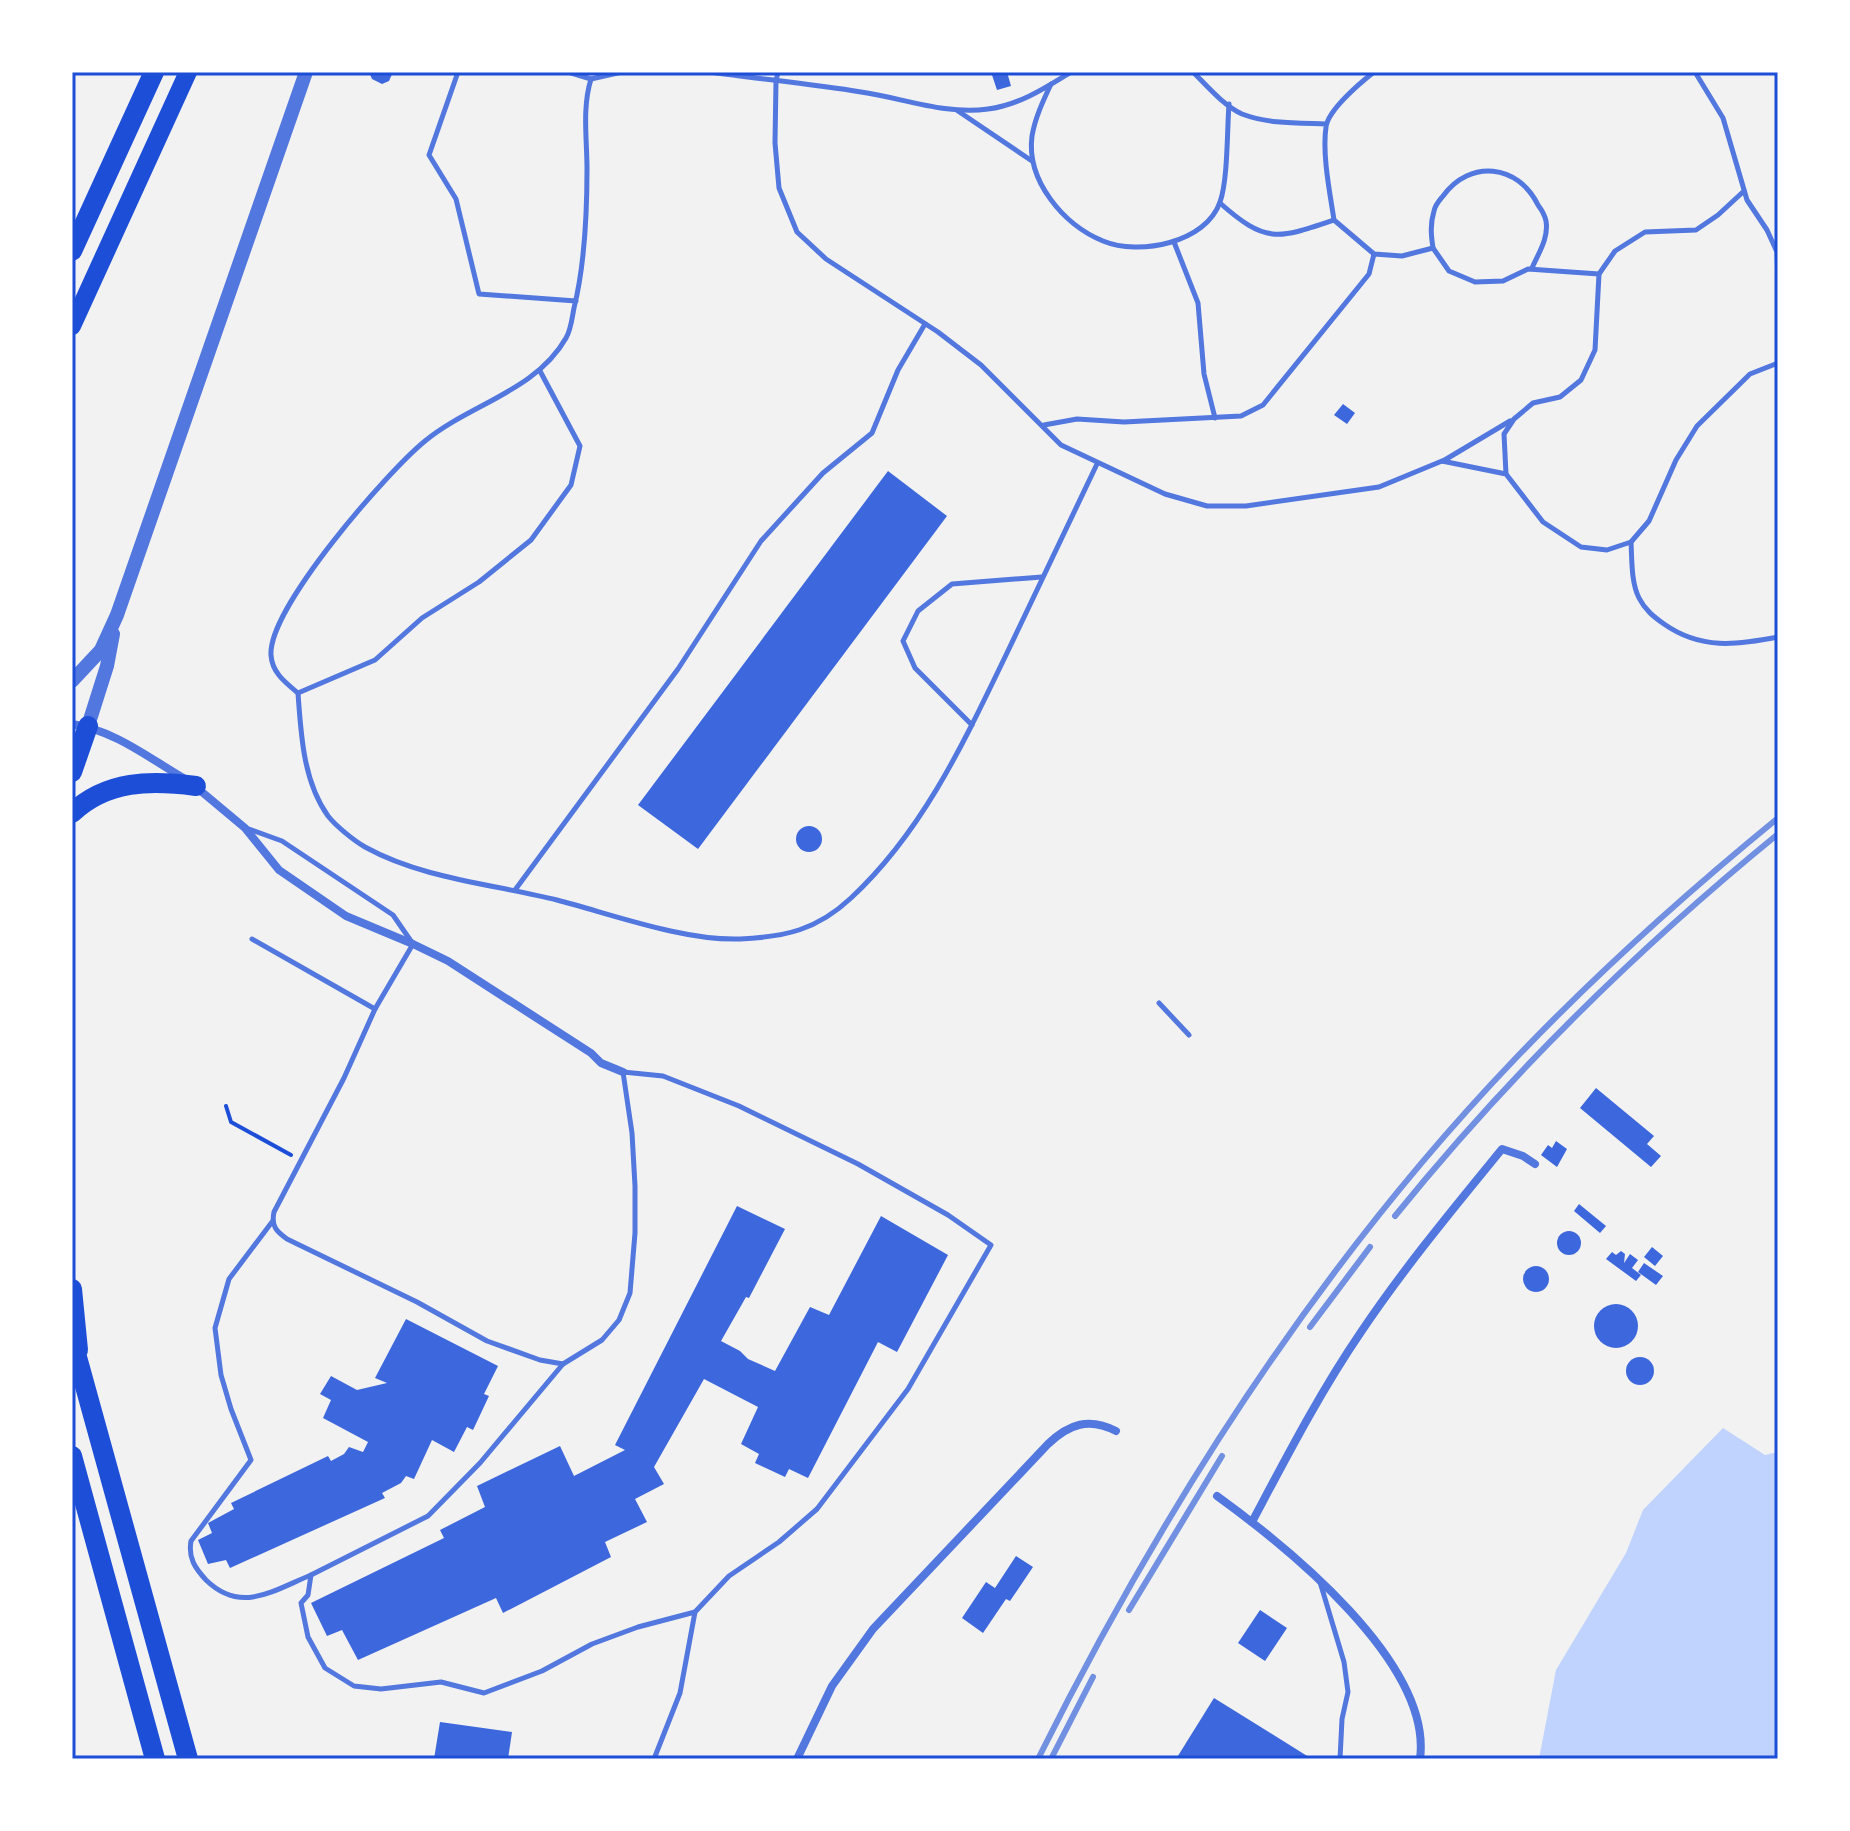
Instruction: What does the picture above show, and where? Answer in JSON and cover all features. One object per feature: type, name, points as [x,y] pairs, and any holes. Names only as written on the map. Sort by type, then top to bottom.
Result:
[{"type":"highway","points":[[72,251],[154,72]]},
{"type":"highway","points":[[72,326],[188,72]]},
{"type":"highway","points":[[72,772],[80,725]]},
{"type":"highway","points":[[72,813],[97,795],[121,786],[148,782],[196,786]]},
{"type":"highway","points":[[72,1289],[79,1366]]},
{"type":"highway","points":[[72,1339],[188,1759]]},
{"type":"highway","points":[[72,1456],[155,1759]]},
{"type":"highway","points":[[133,1676],[140,1759]]},
{"type":"street","points":[[72,681],[101,650],[117,615],[306,72]]},
{"type":"street","points":[[117,615],[107,666],[80,725],[114,736],[196,786],[245,828],[279,870],[335,909],[448,961],[591,1053],[601,1063],[623,1072]]},
{"type":"street","points":[[1252,1522],[1299,1434],[1360,1333],[1426,1242],[1502,1149],[1535,1164]]},
{"type":"street","points":[[797,1759],[832,1686],[873,1629],[1048,1444],[1064,1430],[1082,1423],[1116,1431]]},
{"type":"street","points":[[1217,1496],[1320,1581],[1361,1622],[1390,1663],[1409,1698],[1422,1743],[1420,1759]]},
{"type":"lane","points":[[458,72],[429,155],[456,199],[479,294],[576,301]]},
{"type":"lane","points":[[568,72],[591,79],[622,72]]},
{"type":"lane","points":[[596,72],[585,100],[587,176],[581,273],[567,336],[540,371],[426,440],[386,480],[311,572],[278,626],[271,655],[278,675],[298,693],[303,748],[314,789],[328,817],[363,846],[438,874],[688,933],[737,939],[775,936],[813,927],[850,899],[906,837],[937,792],[1097,464]]},
{"type":"lane","points":[[710,72],[864,92],[958,111],[1010,104],[1034,95],[1071,72]]},
{"type":"lane","points":[[778,72],[775,143],[779,188],[797,232],[826,259],[981,365],[1061,445],[1165,494],[1207,506],[1246,506],[1379,487],[1442,461],[1514,419],[1533,403],[1560,397],[1581,380],[1595,350],[1599,274],[1615,251],[1645,232],[1696,230],[1744,191]]},
{"type":"lane","points":[[1193,72],[1209,89],[1241,113],[1275,121],[1326,124]]},
{"type":"lane","points":[[1374,72],[1353,88],[1326,124],[1328,177],[1334,220],[1374,254],[1402,256],[1433,248]]},
{"type":"lane","points":[[1695,72],[1723,118],[1747,200],[1777,252],[1778,283]]},
{"type":"lane","points":[[1051,84],[1032,138],[1033,162],[1044,190],[1070,222],[1105,242],[1141,246],[1174,242],[1203,227],[1220,203],[1229,104]]},
{"type":"lane","points":[[958,111],[1033,162]]},
{"type":"lane","points":[[1532,269],[1544,242],[1546,221],[1535,198],[1521,180],[1495,171],[1473,172],[1451,185],[1435,208],[1430,228],[1433,248],[1449,271],[1475,282],[1503,281],[1532,269],[1599,274]]},
{"type":"lane","points":[[1220,203],[1245,225],[1272,235],[1296,233],[1334,220]]},
{"type":"lane","points":[[1174,242],[1198,303],[1204,374],[1215,418]]},
{"type":"lane","points":[[1043,425],[1077,419],[1124,422],[1241,416],[1263,405],[1369,274],[1374,254]]},
{"type":"lane","points":[[515,890],[678,669],[761,541],[823,473],[872,433],[898,370],[925,324]]},
{"type":"lane","points":[[1514,419],[1504,434],[1506,474],[1543,522],[1581,547],[1607,550],[1631,542],[1649,521],[1676,460],[1697,426],[1750,374],[1778,363]]},
{"type":"lane","points":[[298,693],[375,660],[422,618],[479,582],[531,540],[571,485],[580,446],[540,371]]},
{"type":"lane","points":[[1442,461],[1506,474]]},
{"type":"lane","points":[[1631,542],[1638,596],[1650,614],[1674,631],[1712,644],[1743,644],[1778,637]]},
{"type":"lane","points":[[972,725],[915,668],[903,641],[918,611],[952,584],[1043,577]]},
{"type":"lane","points":[[245,828],[282,841],[393,915],[413,944],[375,1009],[344,1078],[280,1197],[272,1222],[229,1279],[215,1328],[221,1375],[251,1460],[191,1541],[193,1563],[213,1587],[233,1598],[245,1599],[311,1575],[428,1516],[480,1463],[563,1364],[602,1340],[619,1320],[630,1293],[635,1233],[632,1133],[623,1072],[663,1076],[739,1106],[858,1164],[948,1215],[991,1245],[908,1389],[817,1509],[779,1542],[729,1576],[695,1612],[638,1627],[592,1644],[542,1671],[484,1693],[441,1682],[381,1689],[354,1686],[325,1668],[308,1637],[301,1603],[308,1595],[311,1575]]},
{"type":"lane","points":[[252,939],[375,1009]]},
{"type":"lane","points":[[1159,1003],[1189,1035]]},
{"type":"lane","points":[[272,1222],[276,1232],[287,1239],[417,1302],[487,1341],[540,1360],[563,1364]]},
{"type":"lane","points":[[1320,1581],[1344,1662],[1348,1692],[1342,1719],[1340,1759]]},
{"type":"lane","points":[[654,1759],[680,1693],[695,1612]]},
{"type":"path","points":[[226,1106],[231,1122],[300,1160]]},
{"type":"water","points":[[1723,1428],[1765,1455],[1778,1452],[1778,1759],[1539,1759],[1556,1670],[1626,1553],[1643,1510]]},
{"type":"building","points":[[369,72],[393,72],[389,81],[382,84],[372,79]]},
{"type":"building","points":[[991,72],[1007,72],[1011,86],[997,90]]},
{"type":"building","points":[[1343,404],[1355,413],[1347,424],[1334,415]]},
{"type":"building","points":[[888,471],[947,516],[698,849],[638,805]]},
{"type":"building","points":[[809,826],[818,830],[822,839],[818,848],[809,852],[800,848],[796,839],[800,830]]},
{"type":"building","points":[[1596,1088],[1654,1136],[1647,1144],[1661,1156],[1651,1167],[1580,1108]]},
{"type":"building","points":[[1556,1141],[1567,1149],[1557,1167],[1541,1155],[1548,1145],[1552,1148]]},
{"type":"building","points":[[1579,1204],[1606,1226],[1600,1233],[1574,1211]]},
{"type":"building","points":[[737,1206],[785,1229],[749,1298],[746,1297],[721,1341],[748,1359],[775,1371],[810,1307],[829,1315],[881,1216],[948,1255],[897,1352],[878,1342],[808,1478],[789,1469],[785,1477],[755,1463],[759,1454],[741,1444],[758,1407],[704,1379],[654,1467],[664,1484],[635,1499],[647,1522],[605,1542],[611,1557],[503,1613],[496,1598],[358,1660],[342,1630],[327,1636],[311,1603],[444,1538],[440,1530],[485,1507],[477,1486],[560,1446],[574,1476],[625,1450],[615,1445]]},
{"type":"building","points":[[1564,1231],[1574,1231],[1581,1238],[1581,1248],[1574,1255],[1564,1255],[1557,1248],[1557,1238]]},
{"type":"building","points":[[1652,1247],[1663,1256],[1655,1266],[1644,1257]]},
{"type":"building","points":[[1621,1251],[1625,1254],[1624,1263],[1630,1254],[1638,1260],[1632,1268],[1641,1275],[1636,1281],[1606,1259],[1612,1252],[1616,1255]]},
{"type":"building","points":[[1644,1263],[1663,1276],[1656,1285],[1638,1272]]},
{"type":"building","points":[[1536,1266],[1545,1270],[1549,1279],[1545,1288],[1536,1292],[1527,1288],[1523,1279],[1527,1270]]},
{"type":"building","points":[[1616,1304],[1631,1311],[1638,1326],[1631,1341],[1616,1348],[1601,1341],[1594,1326],[1601,1311]]},
{"type":"building","points":[[406,1319],[498,1366],[484,1394],[489,1396],[473,1430],[467,1427],[454,1452],[432,1440],[414,1479],[406,1476],[401,1483],[382,1493],[385,1498],[230,1568],[226,1560],[208,1564],[198,1540],[212,1533],[208,1523],[234,1509],[231,1503],[328,1456],[331,1461],[344,1454],[349,1447],[363,1452],[368,1442],[323,1418],[331,1400],[320,1394],[331,1376],[357,1390],[387,1383],[375,1378]]},
{"type":"building","points":[[1640,1357],[1650,1361],[1654,1371],[1650,1381],[1640,1385],[1630,1381],[1626,1371],[1630,1361]]},
{"type":"building","points":[[1016,1556],[1033,1567],[983,1633],[962,1618],[986,1582],[995,1588]]},
{"type":"building","points":[[1260,1610],[1287,1628],[1265,1661],[1238,1643]]},
{"type":"building","points":[[1214,1698],[1312,1759],[1176,1759]]},
{"type":"building","points":[[440,1722],[512,1732],[508,1759],[434,1759]]},
{"type":"railway","points":[[1038,1759],[1138,1572],[1192,1481],[1310,1305],[1375,1220],[1442,1139],[1577,996],[1642,935],[1778,818]]},
{"type":"railway","points":[[1395,1216],[1483,1113],[1576,1015],[1675,922],[1778,834]]},
{"type":"railway","points":[[1310,1327],[1370,1247]]},
{"type":"railway","points":[[1129,1610],[1222,1456]]},
{"type":"railway","points":[[1051,1759],[1093,1677]]}]
